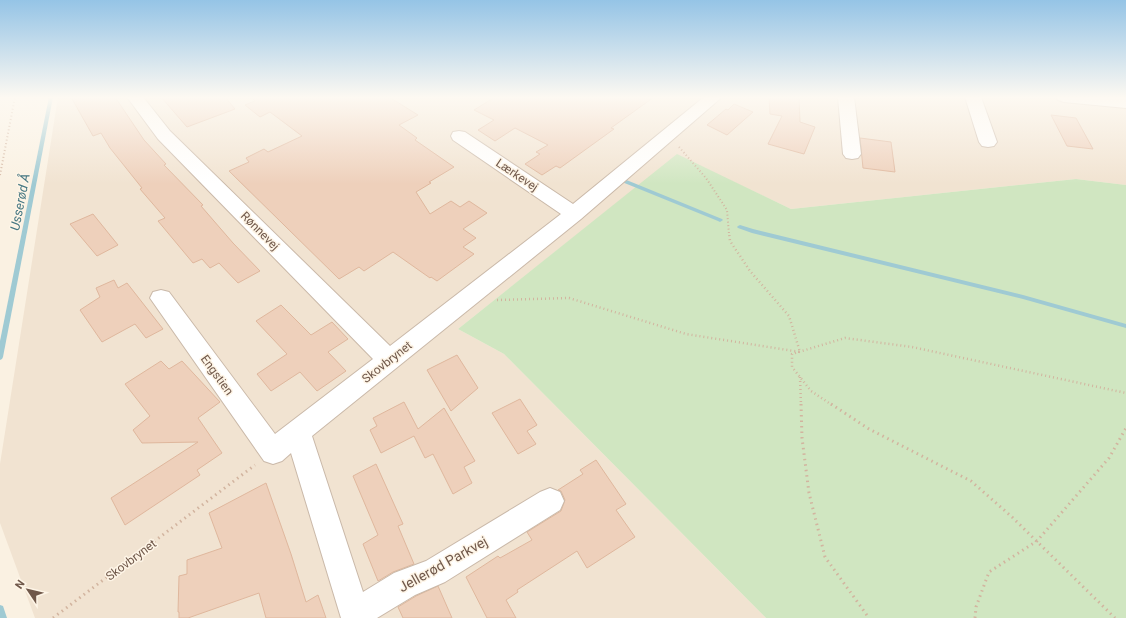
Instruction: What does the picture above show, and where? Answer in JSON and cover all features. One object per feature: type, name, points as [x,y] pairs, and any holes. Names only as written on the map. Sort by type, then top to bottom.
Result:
[{"type":"street","name":"Rønnevej","points":[[157,126],[164,135],[389,360]]},
{"type":"street","name":"Skovbrynet","points":[[273,452],[574,214],[679,126]]},
{"type":"street","points":[[849,126],[852,154]]},
{"type":"street","points":[[983,126],[988,142]]},
{"type":"street","name":"Lærkevej","points":[[459,136],[574,214]]},
{"type":"street","name":"Engstien","points":[[161,298],[273,452]]},
{"type":"street","name":"Jellerød Parkvej","points":[[298,432],[355,616],[405,584],[435,572],[550,501]]},
{"type":"path","points":[[0,175],[9,126]]},
{"type":"path","points":[[672,132],[678,146],[706,178],[727,210],[730,241],[750,271],[789,316],[800,352]]},
{"type":"path","points":[[465,300],[569,298],[686,334],[800,352]]},
{"type":"path","points":[[1115,618],[1012,517],[971,481],[869,429],[811,391],[792,367],[792,354],[845,338],[912,348],[1126,393]]},
{"type":"path","points":[[800,377],[802,438],[809,493],[825,557],[869,618]]},
{"type":"path","points":[[975,618],[976,607],[989,572],[1037,541],[1109,458],[1126,428]]},
{"type":"path","name":"Skovbrynet","points":[[55,617],[273,452]]},
{"type":"shaded area","points":[[53,126],[1126,126],[1126,185],[1076,179],[791,209],[677,155],[458,329],[504,354],[766,618],[35,618],[0,523],[0,464]]},
{"type":"green space","points":[[677,154],[791,209],[1076,179],[1126,185],[1126,618],[766,618],[504,354],[458,329]]},
{"type":"building","points":[[87,126],[134,126],[144,140],[166,164],[164,165],[203,205],[201,206],[260,271],[238,283],[219,263],[210,268],[202,259],[193,263],[158,221],[165,218],[140,189],[142,188],[110,148],[101,133],[93,136]]},
{"type":"building","points":[[288,126],[400,126],[417,138],[415,140],[454,167],[429,182],[431,183],[416,192],[430,214],[451,201],[460,207],[469,201],[487,213],[463,229],[476,238],[463,247],[474,254],[437,281],[431,277],[430,278],[393,252],[364,271],[359,267],[339,279],[229,171],[249,162],[246,158],[264,149],[268,152],[302,136]]},
{"type":"building","points":[[485,126],[614,126],[611,128],[614,129],[560,168],[556,166],[542,175],[525,164],[540,154],[536,152],[548,145],[515,128],[495,141],[478,130]]},
{"type":"building","points":[[709,126],[737,126],[727,135]]},
{"type":"building","points":[[777,126],[815,127],[804,154],[768,144]]},
{"type":"building","points":[[1057,126],[1080,126],[1093,149],[1067,146]]},
{"type":"building","points":[[860,138],[891,142],[895,172],[863,168]]},
{"type":"building","points":[[93,214],[118,245],[97,256],[70,224]]},
{"type":"building","points":[[114,280],[118,288],[127,283],[163,329],[146,338],[135,324],[102,342],[80,310],[100,297],[96,288]]},
{"type":"building","points":[[281,305],[311,335],[332,322],[348,339],[328,352],[346,371],[317,391],[300,372],[271,391],[257,374],[287,354],[256,321]]},
{"type":"building","points":[[457,355],[478,388],[451,411],[427,370]]},
{"type":"building","points":[[161,361],[169,369],[182,361],[220,402],[198,418],[222,453],[197,470],[200,475],[125,525],[111,498],[198,442],[142,443],[133,430],[150,416],[125,384]]},
{"type":"building","points":[[520,399],[537,425],[527,431],[536,444],[518,454],[492,413]]},
{"type":"building","points":[[404,402],[418,429],[444,408],[475,461],[464,467],[472,483],[453,494],[433,454],[425,458],[414,436],[381,453],[370,430],[377,426],[373,418]]},
{"type":"building","points":[[596,460],[626,504],[616,510],[635,537],[587,568],[577,551],[517,590],[518,592],[506,600],[516,618],[487,618],[466,577],[498,556],[500,558],[532,540],[527,532],[561,511],[565,500],[561,491],[558,490],[583,474],[580,470]]},
{"type":"building","points":[[376,464],[403,524],[398,526],[414,564],[393,572],[378,581],[363,544],[378,535],[353,476]]},
{"type":"building","points":[[266,483],[306,602],[318,595],[326,618],[266,618],[259,593],[188,618],[179,618],[179,576],[187,574],[187,560],[222,548],[209,513]]},
{"type":"building","points":[[438,586],[452,618],[403,618],[398,607],[416,596]]},
{"type":"waterway","name":"Usserød Å","points":[[0,357],[45,126]]},
{"type":"waterway","points":[[624,181],[720,220]]},
{"type":"waterway","points":[[740,227],[1023,297],[1126,326]]},
{"type":"waterway","name":"Usserød Å","points":[[0,609],[3,618]]}]
